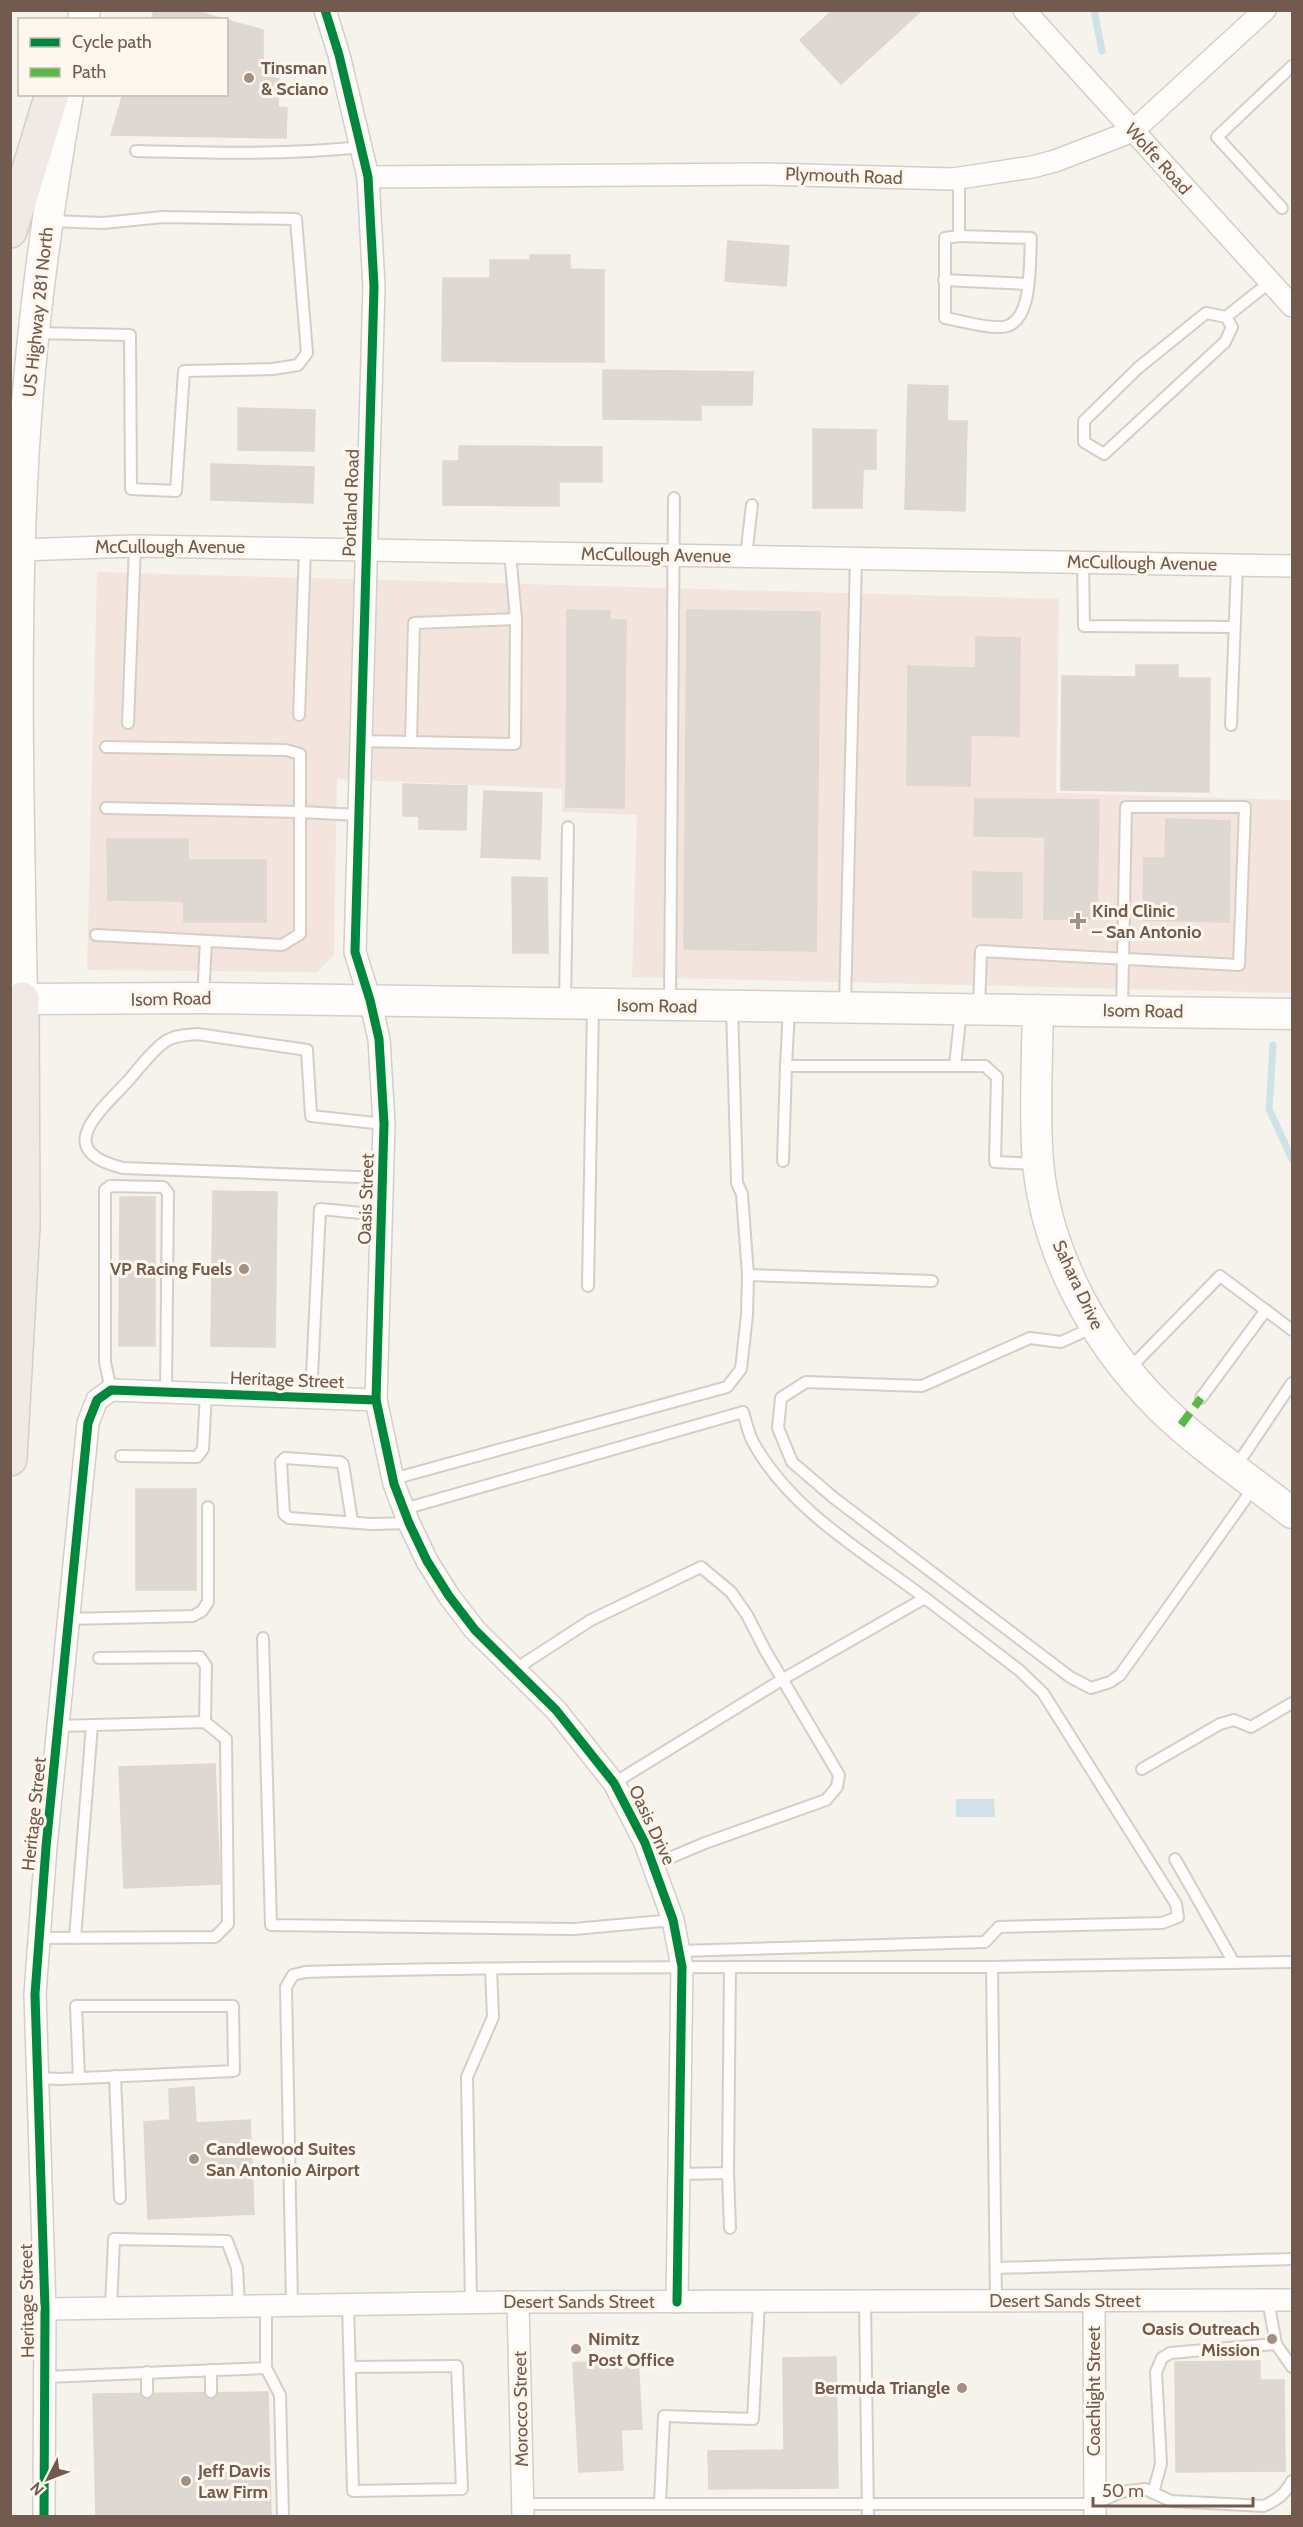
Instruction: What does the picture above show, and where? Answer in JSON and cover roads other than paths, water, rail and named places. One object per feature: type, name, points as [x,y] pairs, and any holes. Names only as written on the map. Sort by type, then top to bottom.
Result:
[{"type":"highway","points":[[10,231],[51,96]]},
{"type":"highway","points":[[10,1459],[23,1226],[14,998]]},
{"type":"street","name":"Portland Road","points":[[325,10],[363,147],[368,177],[374,287],[355,952],[370,1000]]},
{"type":"street","name":"Wolfe Road","points":[[1024,10],[1293,306]]},
{"type":"street","name":"Plymouth Road","points":[[368,177],[764,174],[959,178],[1055,161],[1133,131],[1265,10]]},
{"type":"street","name":"US Highway 281 North","points":[[14,998],[20,550],[26,419],[47,221],[68,96]]},
{"type":"street","name":"McCullough Avenue","points":[[20,550],[135,546],[1293,566]]},
{"type":"street","name":"Isom Road","points":[[14,998],[370,1000],[579,1005],[1293,1014]]},
{"type":"street","name":"Oasis Street","points":[[370,1000],[379,1039],[384,1124],[376,1400]]},
{"type":"street","name":"Sahara Drive","points":[[1038,1010],[1039,1164],[1042,1190],[1067,1271],[1095,1326],[1127,1371],[1162,1409],[1293,1513]]},
{"type":"street","name":"Heritage Street","points":[[44,2517],[45,2309],[35,1994],[88,1423],[98,1400],[111,1390],[376,1400]]},
{"type":"street","name":"Oasis Drive","points":[[376,1400],[393,1479],[406,1516],[427,1561],[449,1596],[475,1630],[556,1710],[614,1783],[631,1812],[674,1920],[681,1959],[681,2174],[677,2302]]},
{"type":"street","name":"Desert Sands Street","points":[[45,2309],[518,2302],[1293,2300]]},
{"type":"street","name":"Coachlight Street","points":[[1094,2301],[1095,2510]]},
{"type":"street","name":"Morocco Street","points":[[518,2302],[523,2510]]},
{"type":"lane","points":[[1282,208],[1217,136],[1293,66]]},
{"type":"lane","points":[[136,151],[257,153],[312,152],[363,147]]},
{"type":"lane","points":[[959,178],[959,236]]},
{"type":"lane","points":[[34,333],[130,335],[131,489],[176,491],[184,370],[273,369],[298,365],[307,352],[296,219],[164,217],[103,224],[47,221]]},
{"type":"lane","points":[[959,236],[1031,238],[1025,311],[1016,322],[1002,327],[945,318],[945,238],[959,236]]},
{"type":"lane","points":[[944,280],[1027,284]]},
{"type":"lane","points":[[1226,317],[1232,327],[1226,342],[1104,454],[1084,442],[1084,421],[1138,368],[1206,314],[1226,317],[1270,282]]},
{"type":"lane","points":[[670,1005],[674,498]]},
{"type":"lane","points":[[746,556],[752,505]]},
{"type":"lane","points":[[128,723],[135,546]]},
{"type":"lane","points":[[299,715],[305,549]]},
{"type":"lane","points":[[362,741],[515,744],[516,619],[510,552]]},
{"type":"lane","points":[[845,1008],[856,558]]},
{"type":"lane","points":[[1083,562],[1084,626],[1234,627]]},
{"type":"lane","points":[[1231,724],[1237,565]]},
{"type":"lane","points":[[411,741],[414,623],[516,619]]},
{"type":"lane","points":[[96,935],[282,945],[300,934],[300,754],[286,750],[106,747]]},
{"type":"lane","points":[[955,1066],[970,1010],[981,951],[1123,958],[1239,965],[1245,807],[1126,807],[1123,958],[1122,1011]]},
{"type":"lane","points":[[106,808],[358,815]]},
{"type":"lane","points":[[568,827],[579,1005],[588,1286]]},
{"type":"lane","points":[[203,998],[206,941]]},
{"type":"lane","points":[[393,1479],[727,1387],[741,1369],[747,1315],[748,1275],[742,1194],[737,1183],[732,1007]]},
{"type":"lane","points":[[783,1161],[789,1008]]},
{"type":"lane","points":[[383,1178],[135,1169],[106,1164],[95,1158],[85,1146],[84,1133],[96,1115],[165,1041],[183,1035],[197,1034],[306,1050],[311,1116],[384,1124]]},
{"type":"lane","points":[[786,1066],[985,1066],[997,1077],[995,1162],[1039,1164]]},
{"type":"lane","points":[[111,1390],[105,1362],[105,1190],[110,1186],[163,1187],[168,1193],[166,1392]]},
{"type":"lane","points":[[311,1397],[320,1209],[382,1215]]},
{"type":"lane","points":[[748,1275],[932,1281]]},
{"type":"lane","points":[[1127,1371],[1220,1276],[1293,1330]]},
{"type":"lane","points":[[1201,1398],[1266,1310]]},
{"type":"lane","points":[[1095,1326],[1061,1342],[1030,1338],[922,1386],[806,1382],[780,1398],[778,1428],[792,1462],[834,1498],[1070,1677],[1091,1688],[1110,1682],[1120,1675],[1245,1476],[1293,1383]]},
{"type":"lane","points":[[121,1456],[197,1457],[203,1449],[206,1393]]},
{"type":"lane","points":[[292,2305],[286,1987],[293,1975],[304,1972],[491,1969],[985,1942],[999,1927],[1162,1923],[1178,1917],[1176,1904],[1043,1693],[1019,1670],[816,1517],[788,1491],[753,1441],[743,1412],[406,1516],[372,1524],[290,1518],[284,1514],[281,1462],[285,1458],[343,1464],[352,1521]]},
{"type":"lane","points":[[68,1619],[193,1616],[202,1611],[208,1602],[208,1507]]},
{"type":"lane","points":[[514,1670],[591,1620],[701,1567],[731,1592],[747,1615],[839,1775],[837,1788],[826,1800],[705,1843],[653,1865]]},
{"type":"lane","points":[[614,1783],[783,1679],[925,1598]]},
{"type":"lane","points":[[263,1638],[271,1925],[574,1929],[674,1920]]},
{"type":"lane","points":[[99,1658],[200,1657],[206,1666],[205,1722]]},
{"type":"lane","points":[[1142,1769],[1220,1724],[1234,1720],[1251,1727],[1293,1703]]},
{"type":"lane","points":[[39,1938],[215,1937],[228,1924],[226,1738],[205,1722],[59,1726]]},
{"type":"lane","points":[[75,1938],[92,1725]]},
{"type":"lane","points":[[1175,1859],[1234,1963]]},
{"type":"lane","points":[[681,1959],[730,1967],[992,1967],[1293,1962]]},
{"type":"lane","points":[[730,1967],[728,2173],[730,2228]]},
{"type":"lane","points":[[992,1967],[996,2302]]},
{"type":"lane","points":[[471,2303],[467,2077],[493,2017],[491,1969]]},
{"type":"lane","points":[[38,2078],[79,2078],[234,2071],[233,2006],[76,2006],[79,2078]]},
{"type":"lane","points":[[115,2076],[120,2198]]},
{"type":"lane","points":[[681,2174],[728,2173]]},
{"type":"lane","points":[[111,2308],[114,2239],[227,2241],[237,2268],[239,2306]]},
{"type":"lane","points":[[996,2268],[1293,2259]]},
{"type":"lane","points":[[1268,2300],[1276,2344],[1293,2367]]},
{"type":"lane","points":[[660,2504],[664,2416],[753,2419],[759,2302]]},
{"type":"lane","points":[[865,2302],[868,2517]]},
{"type":"lane","points":[[348,2304],[353,2492],[462,2489],[457,2366],[350,2367]]},
{"type":"lane","points":[[266,2305],[266,2368],[280,2394],[283,2517]]},
{"type":"lane","points":[[1153,2493],[1161,2464],[1156,2372],[1162,2358],[1170,2353],[1276,2344]]},
{"type":"lane","points":[[45,2377],[266,2368]]},
{"type":"lane","points":[[211,2370],[211,2392]]},
{"type":"lane","points":[[147,2372],[147,2392]]},
{"type":"lane","points":[[523,2510],[660,2504],[868,2504],[1095,2510],[1121,2492],[1145,2489],[1171,2501],[1264,2506],[1287,2491],[1293,2481]]},
{"type":"waterway","points":[[1094,10],[1102,51]]},
{"type":"waterway","points":[[1273,1045],[1269,1109],[1292,1159]]},
{"type":"place","name":"Tinsman & Sciano","points":[[249,78]]},
{"type":"place","name":"Kind Clinic – San Antonio","points":[[1078,921]]},
{"type":"place","name":"VP Racing Fuels","points":[[244,1269]]},
{"type":"place","name":"Candlewood Suites San Antonio Airport","points":[[194,2159]]},
{"type":"place","name":"Oasis Outreach Mission","points":[[1272,2339]]},
{"type":"place","name":"Nimitz Post Office","points":[[576,2349]]},
{"type":"place","name":"Bermuda Triangle","points":[[962,2388]]},
{"type":"place","name":"Jeff Davis Law Firm","points":[[186,2481]]}]
